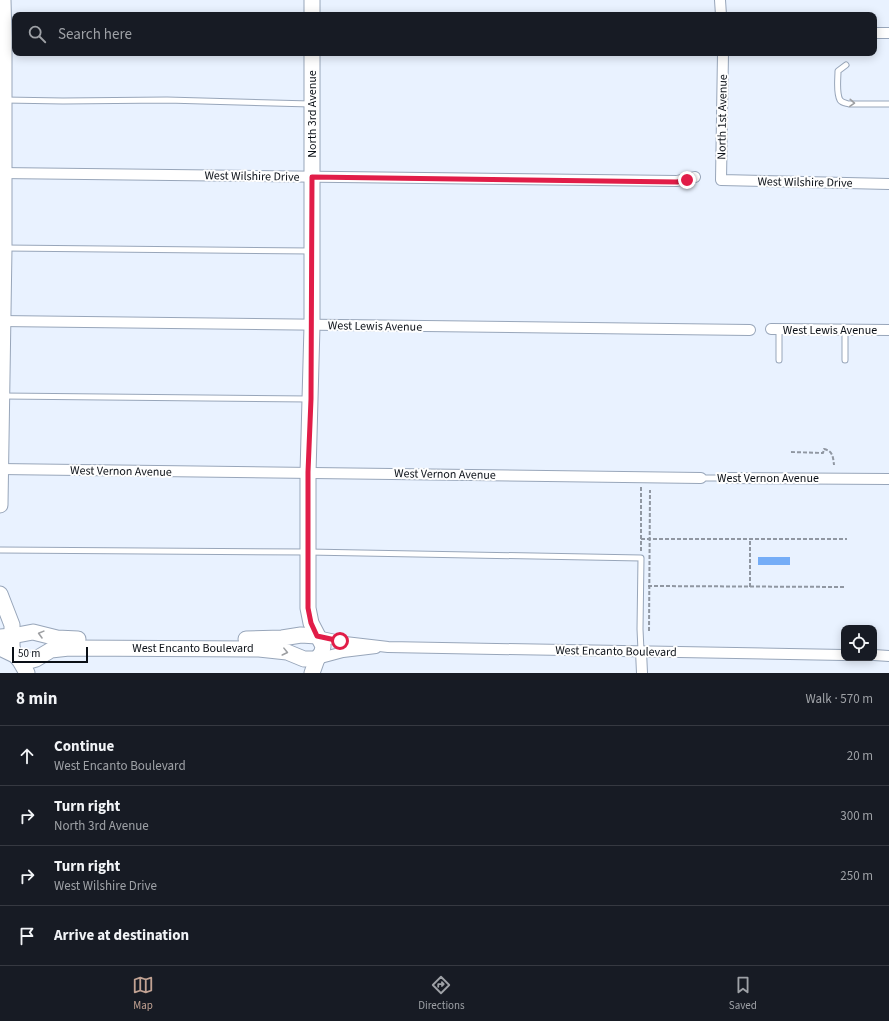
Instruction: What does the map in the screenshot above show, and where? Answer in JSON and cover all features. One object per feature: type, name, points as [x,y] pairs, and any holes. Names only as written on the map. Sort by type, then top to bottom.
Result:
[{"type":"street","points":[[0,505],[2,100],[6,25],[3,0]]},
{"type":"street","points":[[312,0],[312,12]]},
{"type":"street","points":[[720,0],[721,12]]},
{"type":"street","points":[[877,33],[889,33]]},
{"type":"street","name":"North 3rd Avenue","points":[[312,56],[312,326],[308,472],[308,608],[311,623],[322,646],[322,652],[315,666]]},
{"type":"street","name":"North 1st Avenue","points":[[721,180],[723,56]]},
{"type":"street","name":"West Wilshire Drive","points":[[2,173],[677,182],[695,177]]},
{"type":"street","name":"West Wilshire Drive","points":[[721,180],[889,184]]},
{"type":"street","name":"West Lewis Avenue","points":[[2,321],[312,326],[750,330]]},
{"type":"street","name":"West Lewis Avenue","points":[[775,329],[889,330]]},
{"type":"street","name":"West Vernon Avenue","points":[[1,469],[576,475],[641,478],[701,478]]},
{"type":"street","name":"West Vernon Avenue","points":[[726,478],[889,479]]},
{"type":"street","points":[[0,619],[2,599]]},
{"type":"street","points":[[2,599],[12,625],[6,637],[27,673]]},
{"type":"street","name":"West Encanto Boulevard","points":[[6,637],[33,632],[57,638],[97,639],[235,640],[282,638],[301,635],[388,647],[841,655]]},
{"type":"street","name":"West Encanto Boulevard","points":[[0,648],[25,660],[33,660],[51,650],[60,648],[259,649],[287,652],[304,659],[315,666],[343,652],[388,647]]},
{"type":"street","points":[[641,652],[642,673]]},
{"type":"street","points":[[877,655],[889,656]]},
{"type":"lane","points":[[846,65],[838,71],[838,92],[840,100],[849,104],[889,104]]},
{"type":"lane","points":[[2,100],[167,100],[312,104]]},
{"type":"lane","points":[[2,248],[311,251]]},
{"type":"lane","points":[[775,329],[779,360]]},
{"type":"lane","points":[[845,330],[845,360]]},
{"type":"lane","points":[[1,396],[311,399]]},
{"type":"lane","name":"West Vernon Avenue","points":[[701,478],[726,478]]},
{"type":"lane","points":[[0,550],[308,552],[641,558],[641,652]]},
{"type":"path","points":[[792,452],[823,453],[824,449],[828,450],[833,456],[834,465]]},
{"type":"path","points":[[641,478],[641,558]]},
{"type":"path","points":[[649,631],[651,539],[650,490]]},
{"type":"path","points":[[641,539],[847,539]]},
{"type":"path","points":[[750,539],[750,587]]},
{"type":"path","points":[[640,586],[846,587]]},
{"type":"water","points":[[758,557],[790,557],[790,565],[758,565]]},
{"type":"route","points":[[340,641],[317,636],[311,623],[308,608],[308,472],[312,326],[312,177],[677,182],[687,180]]}]
